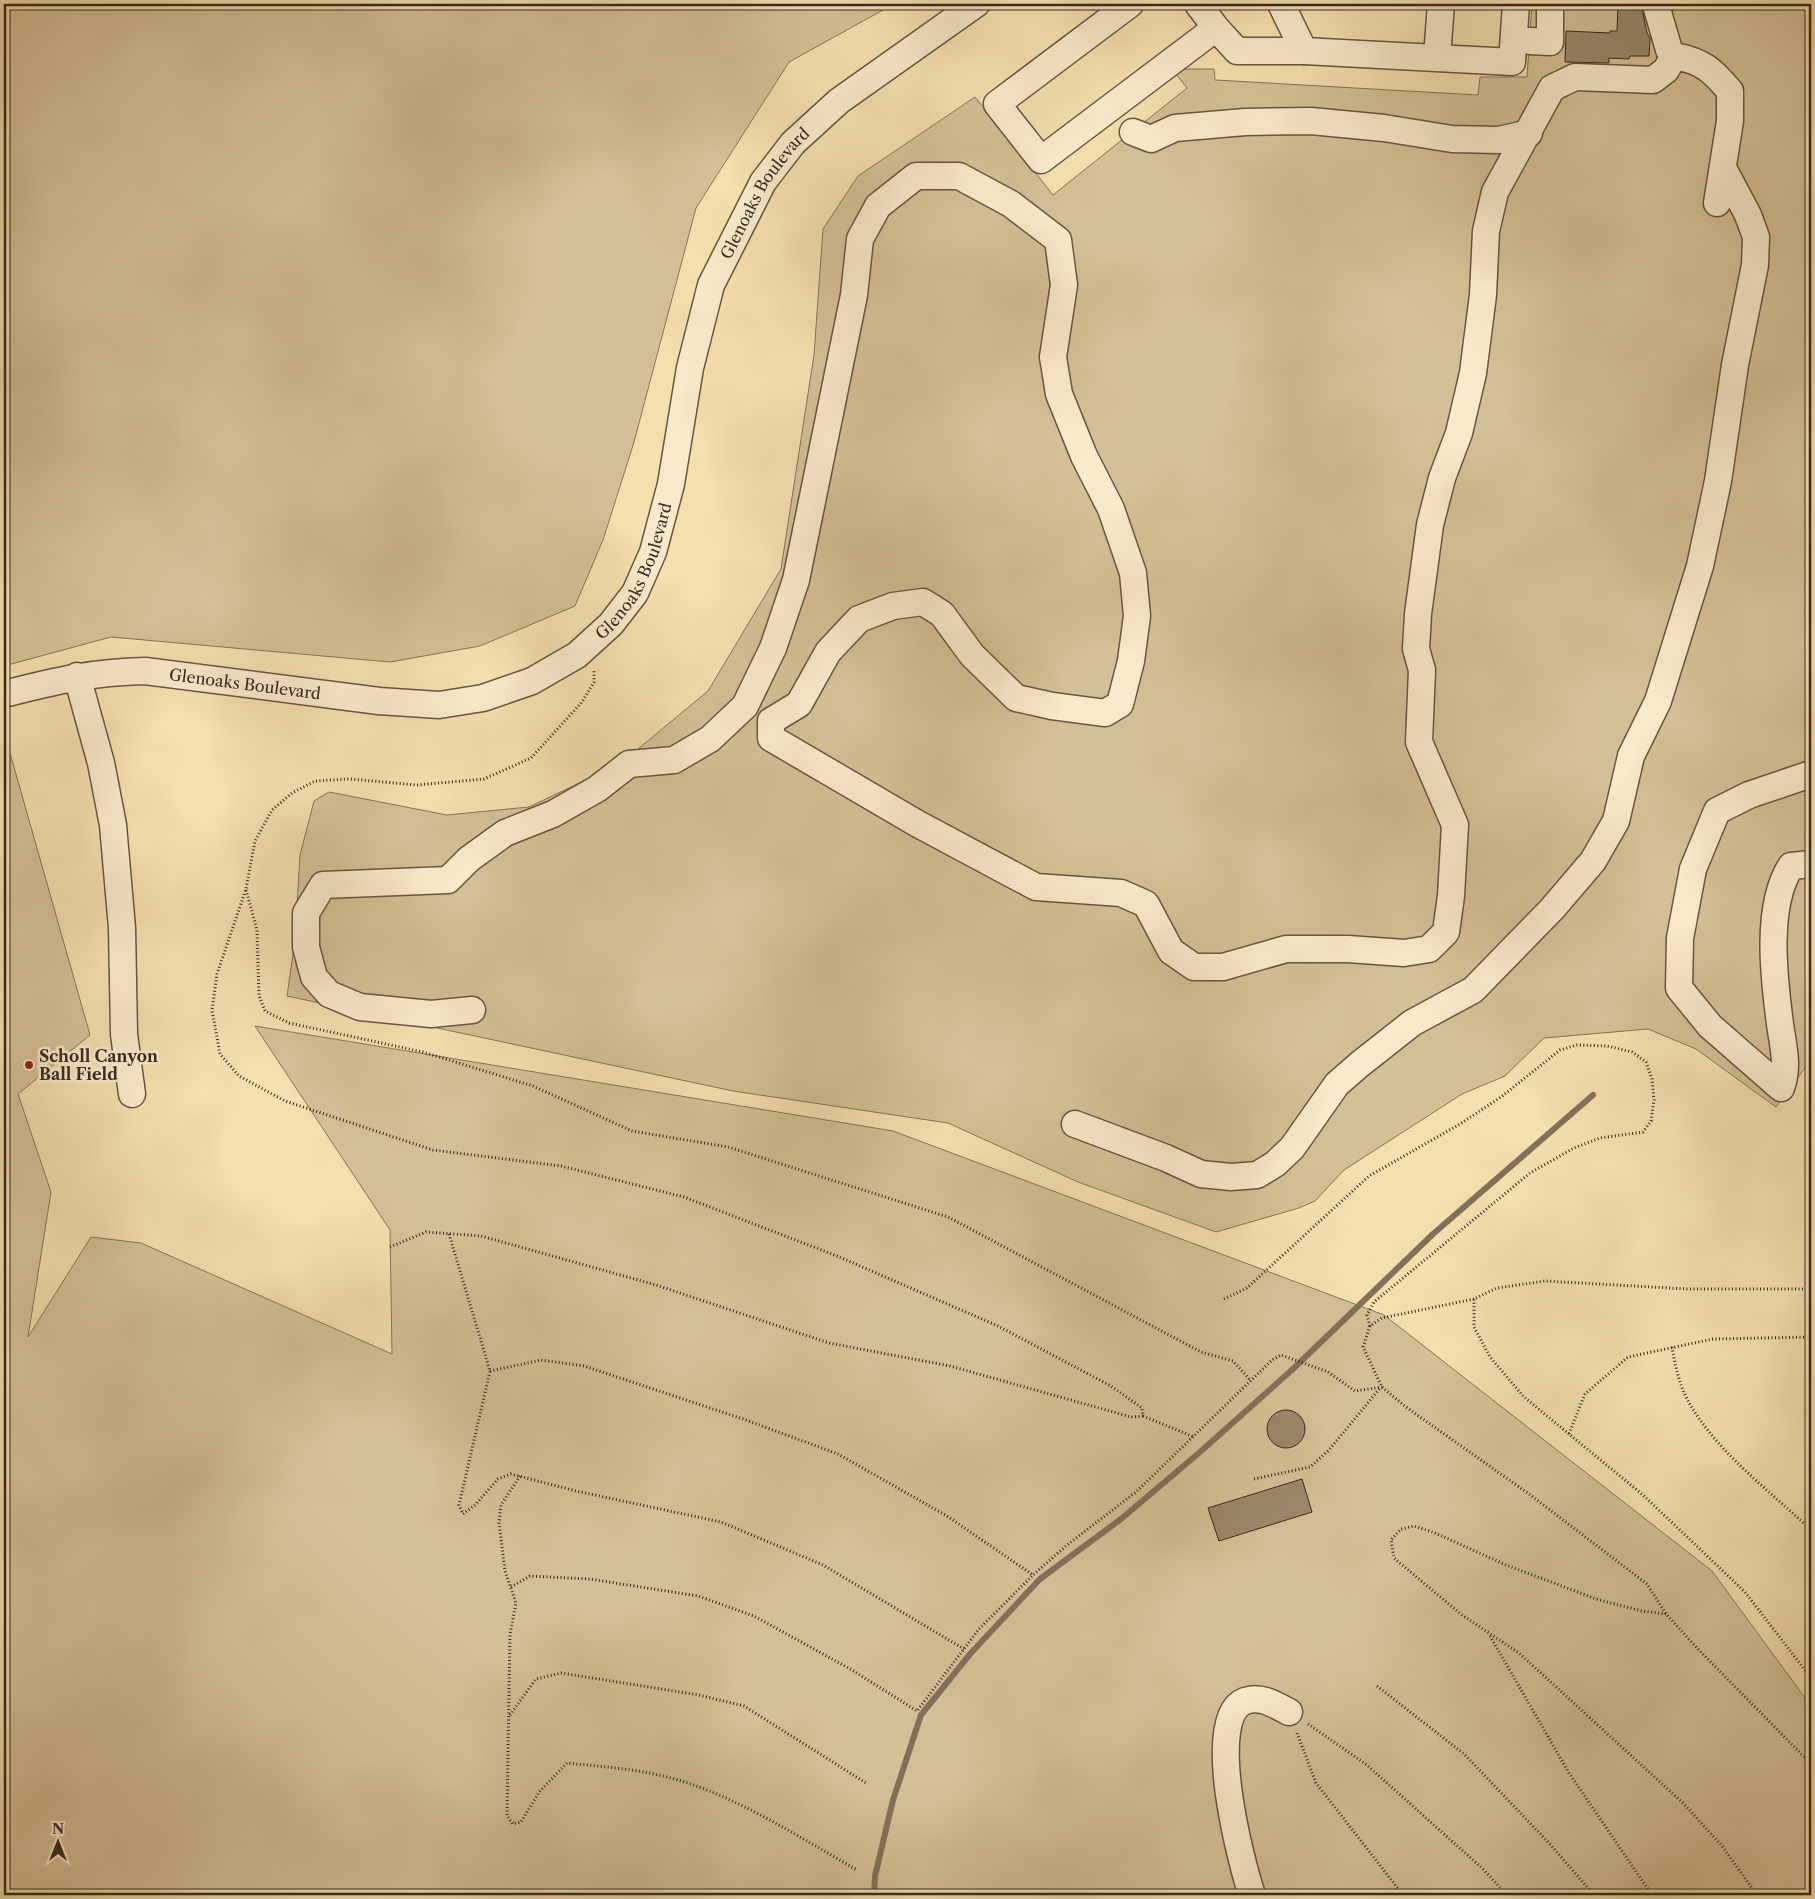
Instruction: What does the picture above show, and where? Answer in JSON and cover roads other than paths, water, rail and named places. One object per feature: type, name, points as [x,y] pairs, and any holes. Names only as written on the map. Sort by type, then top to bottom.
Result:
[{"type":"street","name":"Glenoaks Boulevard","points":[[4,694],[77,676],[106,672],[145,671],[378,700],[439,705],[483,698],[532,681],[577,655],[611,624],[635,593],[653,552],[671,484],[690,368],[711,285],[763,182],[793,143],[838,101],[976,4]]},
{"type":"street","points":[[1130,4],[997,104],[1041,160],[1216,28]]},
{"type":"street","points":[[1198,4],[1216,28],[1237,50],[1304,50],[1512,62],[1516,4]]},
{"type":"street","points":[[1280,4],[1304,50]]},
{"type":"street","points":[[1437,57],[1441,4]]},
{"type":"street","points":[[1530,41],[1550,42],[1550,4]]},
{"type":"street","points":[[1655,4],[1669,50],[1674,56],[1691,59],[1711,69],[1730,91],[1730,122],[1717,203]]},
{"type":"street","points":[[472,1010],[431,1014],[360,1007],[329,994],[314,977],[306,948],[306,913],[323,884],[448,880],[469,860],[506,833],[553,814],[597,788],[629,764],[674,760],[710,740],[745,706],[774,648],[796,580],[853,304],[860,239],[878,206],[916,176],[959,176],[1011,204],[1058,240],[1064,285],[1053,357],[1059,394],[1084,456],[1112,508],[1132,572],[1137,616],[1120,704],[1104,713],[1052,706],[1016,698],[972,655],[942,614],[923,602],[894,606],[859,619],[828,652],[799,704],[771,721],[772,738],[918,824],[1036,887],[1121,893],[1146,904],[1171,951],[1194,967],[1223,967],[1286,949],[1348,949],[1404,953],[1429,949],[1446,932],[1451,896],[1455,825],[1419,742],[1422,670],[1416,649],[1418,614],[1430,525],[1442,478],[1459,433],[1472,373],[1483,295],[1486,231],[1495,192],[1552,88],[1576,77],[1653,80],[1666,70],[1674,56]]},
{"type":"street","points":[[1132,132],[1151,139],[1175,128],[1245,122],[1311,121],[1384,128],[1452,139],[1499,140],[1529,133]]},
{"type":"street","points":[[1075,1124],[1166,1158],[1201,1174],[1231,1177],[1258,1175],[1275,1164],[1292,1148],[1337,1084],[1412,1023],[1473,990],[1552,909],[1593,861],[1616,821],[1631,756],[1658,700],[1700,566],[1718,481],[1735,365],[1755,265],[1756,237],[1748,215],[1723,168]]},
{"type":"street","points":[[77,676],[101,763],[113,825],[122,928],[124,1034],[132,1094]]},
{"type":"street","points":[[1811,774],[1749,795],[1717,811],[1693,869],[1680,938],[1679,988],[1710,1026],[1781,1088],[1786,1074],[1778,1011],[1774,919],[1782,881],[1792,866],[1811,864]]},
{"type":"street","points":[[1252,1895],[1240,1861],[1232,1816],[1226,1764],[1226,1731],[1234,1709],[1246,1700],[1266,1700],[1289,1712]]},
{"type":"waterway","points":[[874,1895],[875,1876],[893,1800],[921,1715],[970,1654],[1040,1579],[1121,1519],[1200,1452],[1293,1369],[1433,1234],[1593,1095]]},
{"type":"place","name":"Scholl Canyon Ball Field","points":[[29,1065]]}]
